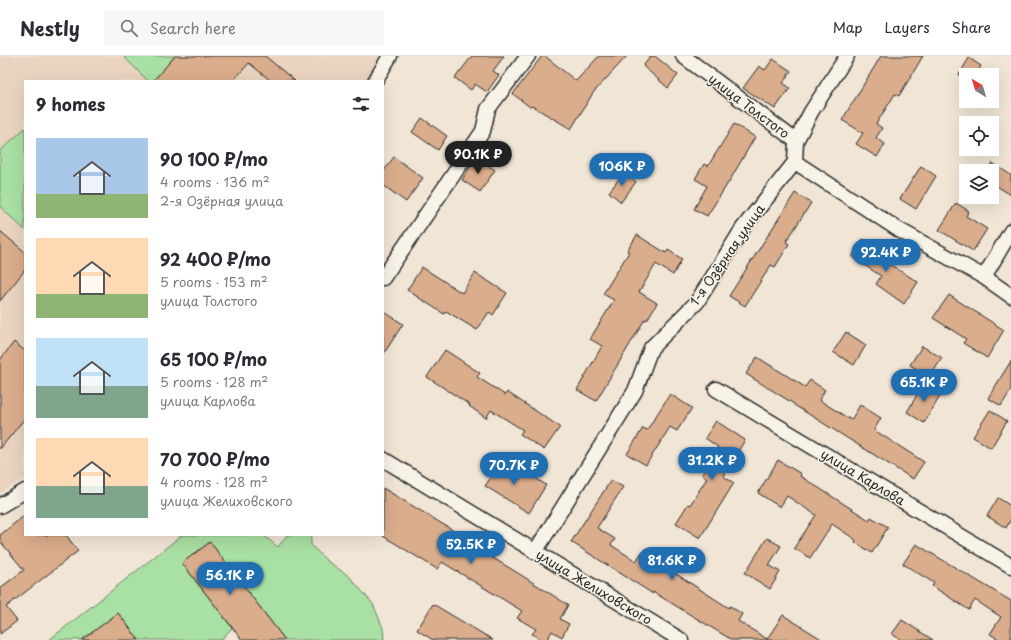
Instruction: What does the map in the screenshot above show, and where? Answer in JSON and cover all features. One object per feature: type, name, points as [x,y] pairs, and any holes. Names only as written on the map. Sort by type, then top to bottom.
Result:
[{"type":"street","points":[[376,80],[390,56]]},
{"type":"street","points":[[384,276],[483,131],[488,109],[528,56]]},
{"type":"street","name":"улица Толстого","points":[[683,56],[796,141]]},
{"type":"street","points":[[847,56],[811,112],[796,141],[795,162],[899,230],[984,277],[1011,296]]},
{"type":"street","name":"1-я Озёрная улица","points":[[535,552],[635,391],[652,348],[697,302],[743,228],[795,162]]},
{"type":"street","points":[[984,277],[1011,231]]},
{"type":"street","name":"улица Карлова","points":[[716,389],[1011,566]]},
{"type":"street","name":"улица Желиховского","points":[[384,460],[681,640]]},
{"type":"street","points":[[0,506],[24,492]]},
{"type":"shaded area","points":[[0,56],[383,56],[369,80],[24,80],[24,479],[0,493]]},
{"type":"green space","points":[[123,56],[175,56],[154,80],[147,80]]},
{"type":"green space","points":[[24,129],[24,229],[0,207],[0,151]]},
{"type":"green space","points":[[181,536],[264,536],[278,547],[286,536],[311,536],[311,545],[327,561],[349,576],[373,604],[383,628],[384,640],[285,640],[210,542],[182,563],[232,628],[221,640],[139,640],[118,613],[90,634],[95,640],[49,640]]},
{"type":"building","points":[[175,56],[265,56],[294,80],[270,80],[249,63],[234,80],[154,80]]},
{"type":"building","points":[[472,56],[504,56],[493,71],[499,75],[487,92],[475,84],[471,90],[455,78]]},
{"type":"building","points":[[542,56],[545,56],[576,81],[599,56],[627,56],[593,93],[571,129],[532,106],[530,107],[513,94]]},
{"type":"building","points":[[651,56],[655,56],[678,75],[668,88],[643,66]]},
{"type":"building","points":[[881,56],[923,56],[899,96],[895,94],[876,124],[882,128],[876,138],[885,144],[877,157],[856,144],[863,133],[842,120]]},
{"type":"building","points":[[969,58],[981,66],[980,68],[963,68]]},
{"type":"building","points":[[773,59],[791,71],[783,83],[790,88],[775,109],[743,88],[759,66],[765,70]]},
{"type":"building","points":[[422,118],[447,136],[438,150],[412,132]]},
{"type":"building","points":[[734,124],[755,137],[707,216],[694,209],[707,186],[695,179],[704,164],[708,166]]},
{"type":"building","points":[[394,157],[423,178],[406,202],[384,186],[384,171]]},
{"type":"building","points":[[476,157],[495,170],[480,192],[462,180]]},
{"type":"building","points":[[921,166],[936,176],[916,209],[900,199]]},
{"type":"building","points":[[999,167],[1011,175],[1011,195],[999,187]]},
{"type":"building","points":[[624,172],[636,182],[621,202],[609,192]]},
{"type":"building","points":[[795,193],[811,203],[786,242],[789,244],[775,267],[771,265],[745,306],[729,296]]},
{"type":"building","points":[[956,203],[969,211],[966,216],[987,229],[973,251],[939,230]]},
{"type":"building","points":[[0,231],[24,251],[24,271],[0,301]]},
{"type":"building","points":[[637,235],[666,253],[668,250],[682,259],[673,275],[656,264],[639,292],[657,303],[647,320],[645,319],[596,401],[577,390],[602,346],[590,339],[614,300],[603,294],[629,252],[627,251]]},
{"type":"building","points":[[863,239],[879,249],[875,255],[918,282],[904,304],[876,284],[881,276],[852,257]]},
{"type":"building","points":[[422,267],[462,293],[475,273],[507,293],[493,315],[489,312],[477,330],[446,311],[444,314],[407,290]]},
{"type":"building","points":[[949,295],[1004,330],[987,358],[963,343],[966,339],[933,318]]},
{"type":"building","points":[[384,312],[403,324],[384,353]]},
{"type":"building","points":[[846,332],[866,345],[854,365],[833,352]]},
{"type":"building","points":[[14,342],[24,350],[24,419],[0,449],[0,360]]},
{"type":"building","points":[[922,346],[942,358],[930,377],[910,365]]},
{"type":"building","points":[[445,350],[480,373],[477,377],[505,395],[507,392],[560,427],[544,450],[520,434],[523,430],[491,410],[486,418],[469,406],[470,405],[427,377]]},
{"type":"building","points":[[757,357],[805,387],[810,380],[825,390],[819,400],[851,420],[860,405],[881,418],[874,430],[924,462],[913,479],[746,374]]},
{"type":"building","points":[[1011,361],[1011,390],[1001,406],[988,398]]},
{"type":"building","points":[[924,383],[942,393],[924,423],[907,412]]},
{"type":"building","points":[[670,394],[692,408],[677,431],[670,427],[646,465],[627,454],[643,428],[647,430]]},
{"type":"building","points":[[990,410],[1007,421],[991,448],[973,437]]},
{"type":"building","points":[[716,421],[745,440],[723,476],[734,483],[700,538],[676,523],[688,504],[690,505],[707,478],[702,474],[718,447],[705,438]]},
{"type":"building","points":[[492,460],[520,479],[525,471],[546,485],[529,513],[485,486],[491,477],[484,472]]},
{"type":"building","points":[[778,460],[801,474],[800,476],[869,520],[871,517],[888,527],[872,553],[832,524],[810,558],[794,548],[816,515],[787,496],[780,507],[758,493]]},
{"type":"building","points":[[611,480],[623,487],[597,528],[615,539],[611,545],[636,561],[642,552],[729,608],[730,606],[742,614],[738,621],[767,639],[783,615],[823,640],[732,640],[653,592],[653,594],[571,542]]},
{"type":"building","points":[[384,489],[459,534],[457,536],[568,605],[560,619],[569,624],[562,637],[552,631],[547,640],[542,640],[532,634],[536,629],[517,618],[522,611],[442,562],[437,569],[383,536]]},
{"type":"building","points":[[998,498],[1011,506],[1011,519],[1006,528],[987,516]]},
{"type":"building","points":[[24,516],[24,536],[67,536],[78,551],[6,607],[17,621],[0,634],[0,588],[24,570],[0,541],[0,535]]},
{"type":"building","points":[[767,538],[781,546],[769,565],[780,572],[770,589],[745,573]]},
{"type":"building","points":[[210,542],[285,640],[242,640],[182,563]]},
{"type":"building","points":[[916,544],[1011,601],[1011,640],[1000,640],[990,634],[1001,617],[975,600],[969,610],[932,586],[934,583],[903,564]]},
{"type":"building","points":[[433,604],[493,640],[433,640],[417,630]]},
{"type":"building","points":[[118,613],[139,640],[82,640]]},
{"type":"building","points":[[902,620],[933,640],[901,640],[892,634]]}]
